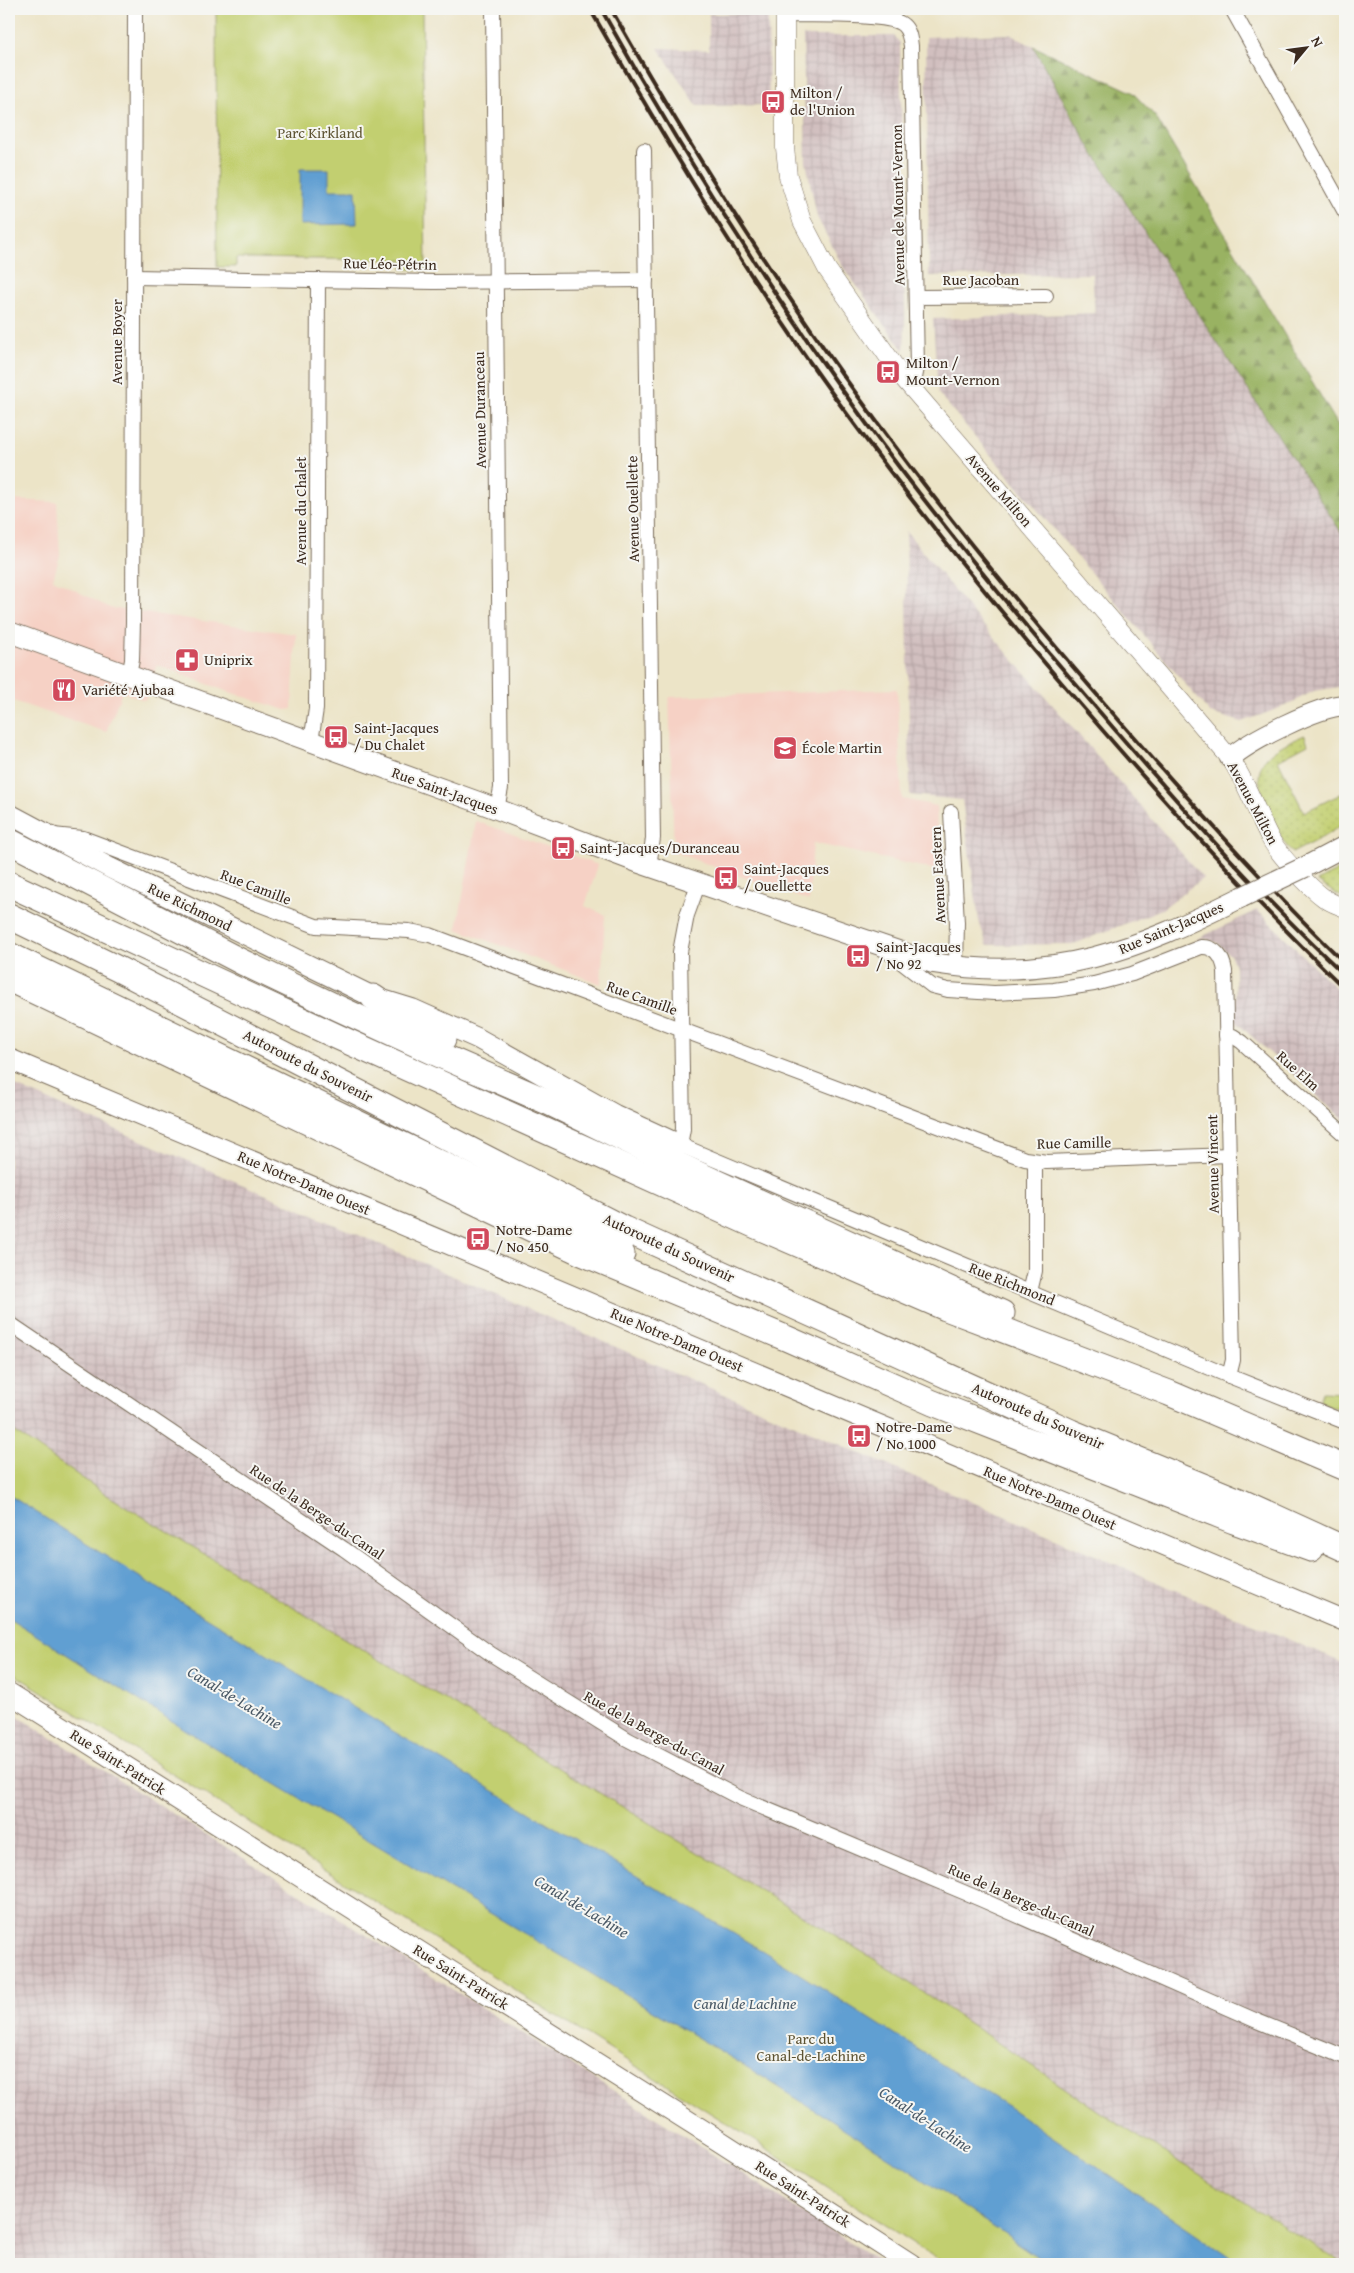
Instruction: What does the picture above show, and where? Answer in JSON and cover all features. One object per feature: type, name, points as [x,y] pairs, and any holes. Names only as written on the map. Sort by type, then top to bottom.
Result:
[{"type":"highway","points":[[9,841],[242,962],[433,1052],[548,1102],[674,1163],[955,1291],[1169,1393]]},
{"type":"highway","points":[[9,884],[338,1037],[754,1225],[946,1308],[1169,1393],[1345,1468]]},
{"type":"highway","name":"Autoroute du Souvenir","points":[[9,916],[126,973],[624,1229],[1071,1432],[1242,1502],[1345,1549]]},
{"type":"highway","points":[[9,955],[488,1186],[788,1339]]},
{"type":"highway","points":[[9,979],[582,1253],[788,1339],[934,1403],[1234,1521],[1345,1562]]},
{"type":"highway","points":[[373,997],[407,1020],[470,1053],[548,1102]]},
{"type":"main road","name":"Rue Saint-Jacques","points":[[9,632],[649,867],[699,882],[933,963],[984,969],[1026,968],[1072,963],[1108,954],[1156,938],[1345,846]]},
{"type":"main road","points":[[1230,758],[1248,744],[1289,725],[1322,711],[1345,705]]},
{"type":"main road","name":"Rue Richmond","points":[[9,814],[110,868],[373,997],[412,1008],[477,1038],[616,1115],[680,1145]]},
{"type":"main road","name":"Rue Notre-Dame Ouest","points":[[9,1059],[1345,1621]]},
{"type":"main road","name":"Rue Saint-Patrick","points":[[9,1693],[684,2118],[911,2264]]},
{"type":"street","name":"Avenue Boyer","points":[[129,675],[132,646],[135,9]]},
{"type":"street","name":"Avenue Duranceau","points":[[492,9],[501,788],[497,810]]},
{"type":"street","points":[[1232,9],[1345,212]]},
{"type":"street","name":"Avenue de Mount-Vernon","points":[[785,12],[886,17],[903,24],[909,34],[911,46],[917,368],[915,378],[908,384]]},
{"type":"street","name":"Avenue Milton","points":[[785,12],[786,159],[789,180],[797,208],[827,269],[908,384],[1230,758],[1245,783],[1270,838],[1278,850],[1318,893],[1331,902],[1345,908]]},
{"type":"street","name":"Avenue Ouellette","points":[[644,150],[653,838],[649,867]]},
{"type":"street","name":"Rue Léo-Pétrin","points":[[134,277],[495,282],[646,280]]},
{"type":"street","name":"Avenue du Chalet","points":[[310,742],[315,725],[316,709],[318,280]]},
{"type":"street","name":"Rue Jacoban","points":[[916,297],[1046,296]]},
{"type":"street","name":"Avenue Eastern","points":[[951,812],[957,924],[956,966]]},
{"type":"street","name":"Rue Camille","points":[[47,834],[83,838],[316,926],[408,931],[424,934],[1035,1162],[1229,1155]]},
{"type":"street","points":[[680,1145],[683,1128],[681,941],[687,915],[699,882]]},
{"type":"street","name":"Rue Saint-Jacques","points":[[883,947],[932,986],[948,990],[994,993],[1054,990],[1094,984],[1132,974],[1201,947],[1210,948],[1217,953]]},
{"type":"street","name":"Avenue Vincent","points":[[1217,953],[1224,964],[1225,978],[1233,1360],[1229,1376]]},
{"type":"street","name":"Rue Elm","points":[[1226,1035],[1233,1036],[1242,1042],[1345,1135]]},
{"type":"street","name":"Rue Richmond","points":[[680,1145],[1229,1376],[1345,1422]]},
{"type":"street","points":[[1030,1292],[1035,1271],[1035,1162]]},
{"type":"street","name":"Rue de la Berge-du-Canal","points":[[9,1323],[344,1549],[504,1662],[627,1739],[736,1796],[972,1896],[1249,2018],[1345,2057]]},
{"type":"shaded area","points":[[768,13],[769,105],[697,106],[658,48],[709,50],[709,14]]},
{"type":"shaded area","points":[[1009,34],[1033,46],[1090,148],[1345,538],[1345,686],[1314,691],[1285,706],[1242,722],[1210,713],[938,393],[933,319],[1095,313],[1092,274],[929,276],[926,37]]},
{"type":"shaded area","points":[[803,36],[894,36],[900,43],[904,351],[843,267],[817,217],[806,162]]},
{"type":"shaded area","points":[[9,500],[57,502],[60,555],[53,579],[110,608],[296,634],[292,709],[286,710],[226,691],[157,665],[145,700],[122,692],[106,732],[13,701],[9,712]]},
{"type":"shaded area","points":[[906,531],[971,611],[1203,878],[1162,909],[1074,944],[987,945],[979,921],[962,800],[910,795]]},
{"type":"shaded area","name":"École Martin","points":[[897,689],[902,799],[937,806],[936,870],[813,843],[809,901],[674,852],[669,697]]},
{"type":"shaded area","points":[[476,821],[598,865],[585,906],[605,915],[601,984],[457,929]]},
{"type":"shaded area","points":[[1257,910],[1345,997],[1345,1121],[1236,1022],[1235,966],[1231,956],[1217,943],[1206,939],[1195,940]]},
{"type":"shaded area","points":[[9,1083],[1345,1664],[1345,2263],[1118,2124],[874,1959],[107,1495],[9,1428]]},
{"type":"shaded area","points":[[9,1711],[597,2080],[883,2264],[9,2264]]},
{"type":"green space","name":"Parc Kirkland","points":[[216,9],[422,9],[426,270],[402,269],[402,260],[236,258],[236,267],[217,267]]},
{"type":"green space","points":[[1033,46],[1132,92],[1155,116],[1345,437],[1345,538],[1090,148]]},
{"type":"green space","points":[[1305,735],[1308,744],[1278,760],[1304,812],[1345,792],[1345,823],[1292,853],[1281,838],[1270,815],[1259,781],[1260,771],[1263,762],[1270,754]]},
{"type":"green space","points":[[1345,867],[1345,898],[1317,881]]},
{"type":"green space","points":[[1322,1392],[1345,1393],[1345,1412],[1319,1401]]},
{"type":"green space","name":"Parc du Canal-de-Lachine","points":[[9,1428],[107,1495],[874,1959],[1118,2124],[1345,2264],[945,2264],[758,2143],[9,1671]]},
{"type":"water","points":[[300,169],[329,169],[329,190],[356,190],[357,224],[300,225]]},
{"type":"water","name":"Canal de Lachine","points":[[9,1495],[376,1721],[768,1954],[1009,2107],[1239,2264],[1048,2264],[903,2166],[750,2069],[205,1742],[9,1618]]},
{"type":"railway","points":[[590,9],[663,134],[739,257],[828,388],[902,487],[1018,631],[1128,759],[1249,893],[1345,989]]},
{"type":"railway","points":[[601,9],[694,168],[727,220],[830,373],[922,497],[1038,640],[1157,778],[1280,912],[1345,975]]},
{"type":"railway","points":[[611,9],[682,131],[732,211],[810,328],[930,492],[1014,597],[1146,751],[1243,858],[1345,963]]},
{"type":"place","name":"Milton / de l'Union","points":[[773,102]]},
{"type":"place","name":"Milton / Mount-Vernon","points":[[888,372]]},
{"type":"place","name":"Uniprix","points":[[187,660]]},
{"type":"place","name":"Variété Ajubaa","points":[[64,690]]},
{"type":"place","name":"Saint-Jacques / Du Chalet","points":[[336,737]]},
{"type":"place","name":"École Martin","points":[[785,748]]},
{"type":"place","name":"Saint-Jacques/Duranceau","points":[[563,848]]},
{"type":"place","name":"Saint-Jacques / Ouellette","points":[[726,878]]},
{"type":"place","name":"Saint-Jacques / No 92","points":[[858,956]]},
{"type":"place","name":"Notre-Dame / No 450","points":[[478,1239]]},
{"type":"place","name":"Notre-Dame / No 1000","points":[[859,1436]]},
{"type":"water label","name":"Canal-de-Lachine","points":[[235,1697]]},
{"type":"water label","name":"Canal-de-Lachine","points":[[582,1906]]},
{"type":"water label","name":"Canal-de-Lachine","points":[[926,2119]]}]
